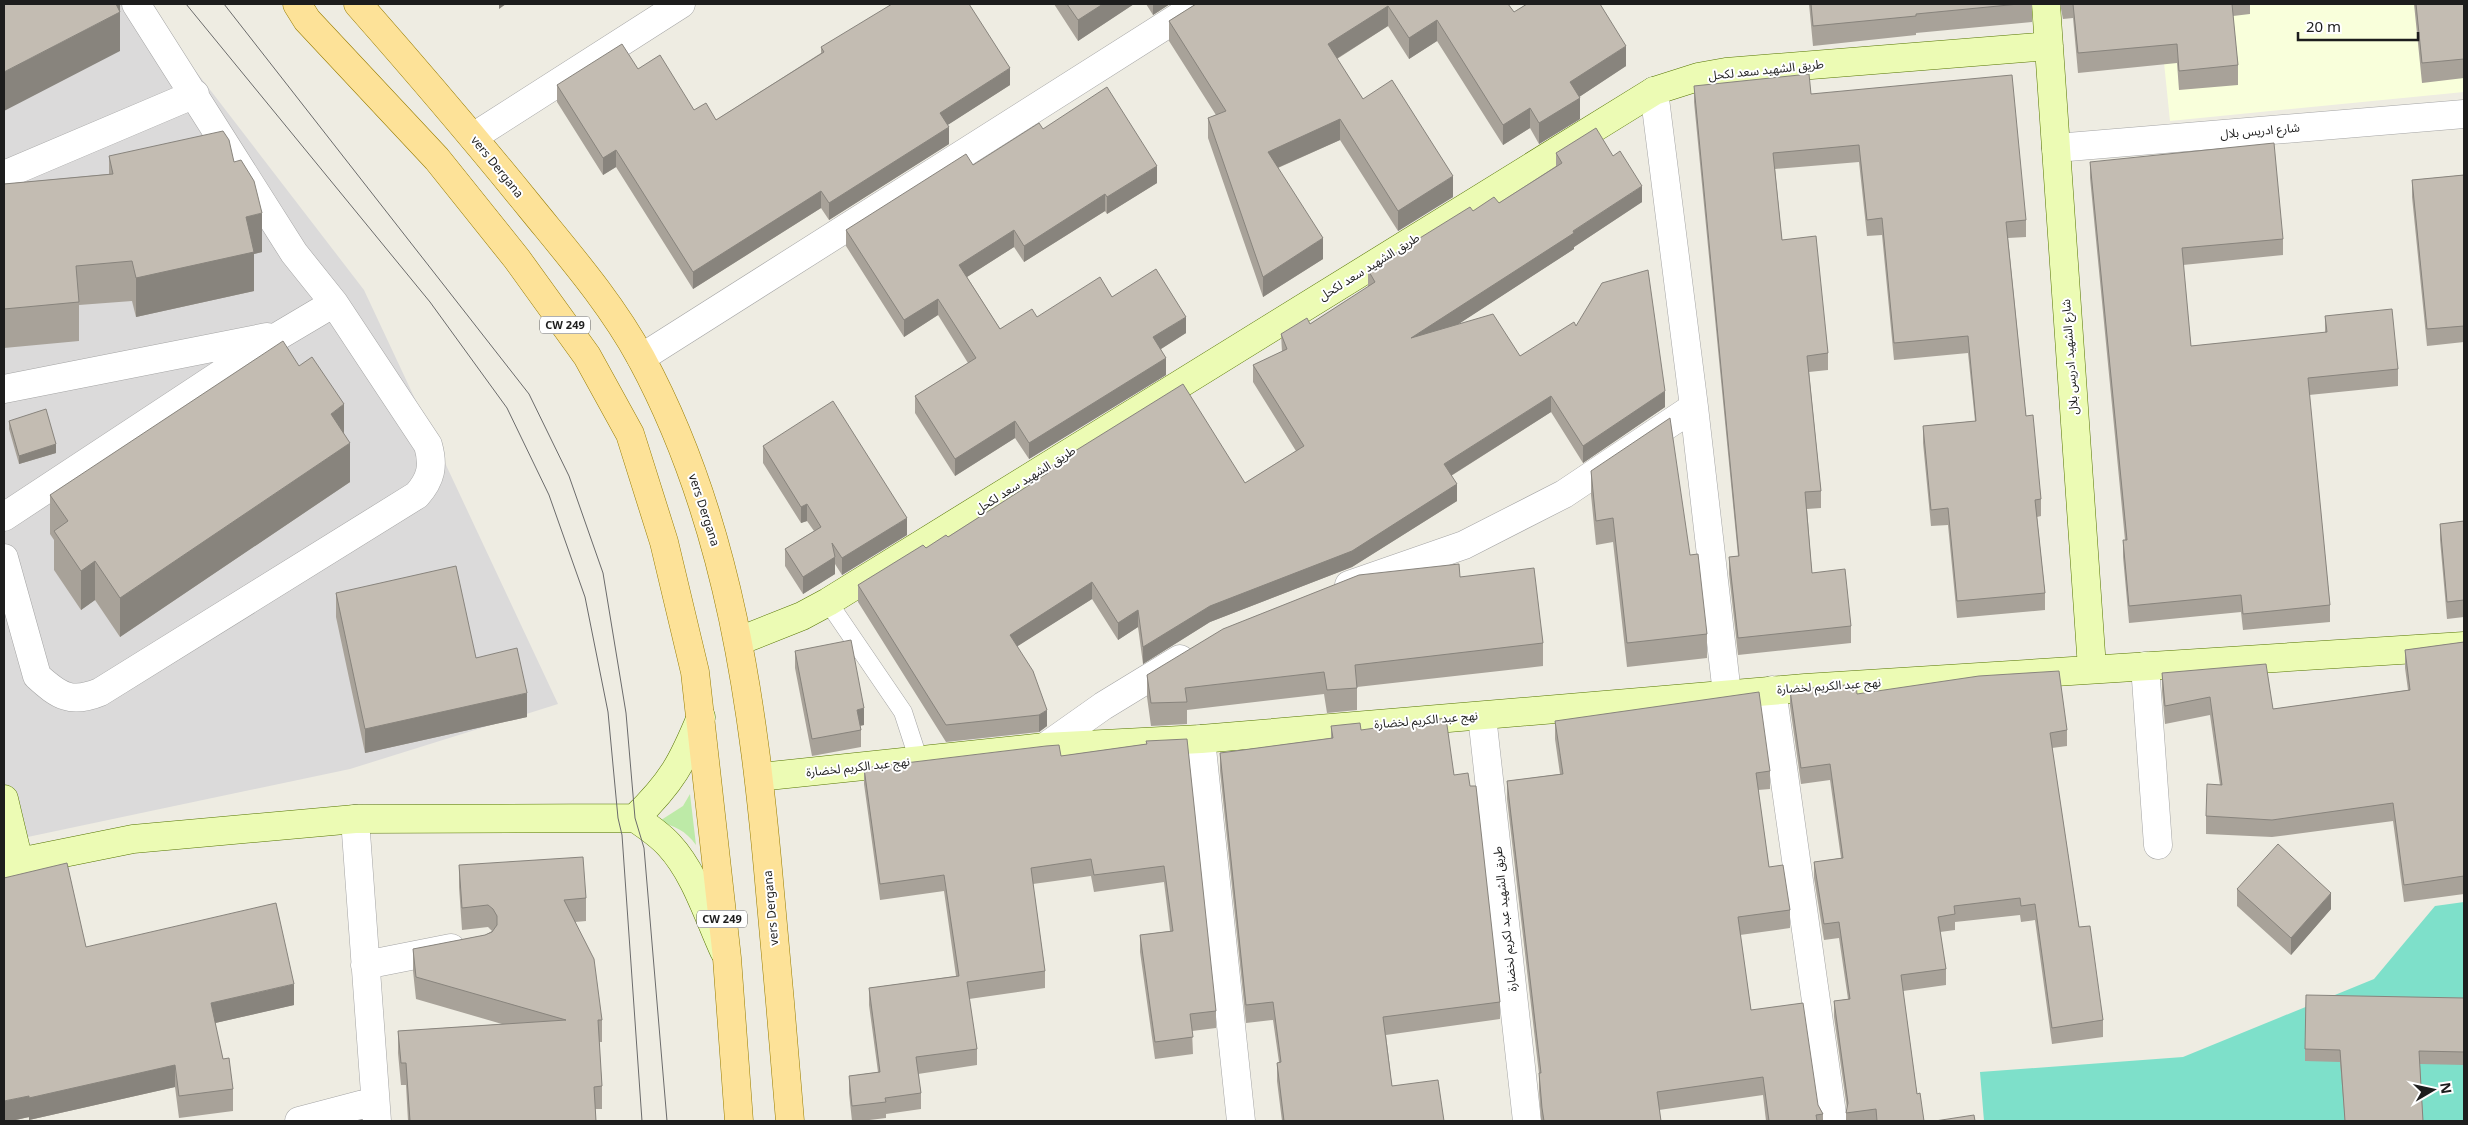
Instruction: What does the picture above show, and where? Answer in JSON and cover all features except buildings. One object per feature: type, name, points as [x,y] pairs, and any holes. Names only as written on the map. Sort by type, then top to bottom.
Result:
[{"type":"main road","name":"CW 249","points":[[297,4],[307,20],[437,160],[517,258],[586,356],[630,434],[659,524],[695,672],[727,958],[739,1121]]},
{"type":"main road","name":"vers Dergana","points":[[358,4],[473,137],[602,295],[641,358],[684,448],[722,565],[739,641],[760,777],[790,1121]]},
{"type":"main road","name":"شارع الشهيد ادريس بلال","points":[[2046,4],[2092,668]]},
{"type":"main road","name":"طريق الشهيد سعد لكحل","points":[[739,641],[794,620],[828,602],[1654,91],[1698,77],[1726,72],[2049,46]]},
{"type":"main road","name":"نهج عبد الكريم لخضارة","points":[[760,777],[1045,747],[1201,739],[1772,690],[2092,668],[2464,646]]},
{"type":"main road","points":[[636,818],[660,794],[673,776],[701,717]]},
{"type":"main road","points":[[4,799],[11,864],[133,839],[355,819],[636,818],[669,845],[688,871],[727,958]]},
{"type":"street","points":[[4,558],[37,676],[51,689],[67,698],[84,699],[100,692],[417,495],[426,484],[432,472],[432,458],[428,445],[334,303],[294,253],[136,4]]},
{"type":"street","points":[[473,137],[681,4]]},
{"type":"street","points":[[641,358],[1199,4]]},
{"type":"street","points":[[1654,91],[1694,407],[1727,694]]},
{"type":"street","points":[[4,175],[194,94]]},
{"type":"street","name":"شارع ادريس بلال","points":[[2056,148],[2464,114]]},
{"type":"street","points":[[4,517],[280,335],[334,303]]},
{"type":"street","points":[[4,389],[280,335]]},
{"type":"street","points":[[1324,594],[1464,545],[1564,494],[1694,407]]},
{"type":"street","points":[[1045,747],[1103,706],[1200,647]]},
{"type":"street","points":[[2145,666],[2158,845]]},
{"type":"street","points":[[1772,690],[1833,1121]]},
{"type":"street","name":"طريق الشهيد عبد لكريم لخضارة","points":[[1482,716],[1527,1121]]},
{"type":"street","points":[[1201,739],[1241,1121]]},
{"type":"street","points":[[299,1121],[376,1111],[355,819]]},
{"type":"street","points":[[365,965],[472,944]]},
{"type":"lane","points":[[828,602],[904,712],[919,761]]},
{"type":"shaded area","points":[[4,4],[144,4],[364,290],[558,704],[350,769],[4,842]]},
{"type":"shaded area","points":[[2158,4],[2464,4],[2464,92],[2170,121]]},
{"type":"shaded area","points":[[2464,902],[2464,1121],[1984,1121],[1980,1072],[2183,1057],[2374,979],[2435,906]]},
{"type":"green space","points":[[690,794],[696,845],[679,829],[658,822],[683,806]]},
{"type":"tram line","points":[[186,4],[430,302],[507,408],[549,495],[585,597],[608,712],[618,818],[622,835],[642,1121]]},
{"type":"tram line","points":[[224,4],[529,394],[569,476],[603,573],[626,713],[635,818],[644,848],[667,1121]]}]
